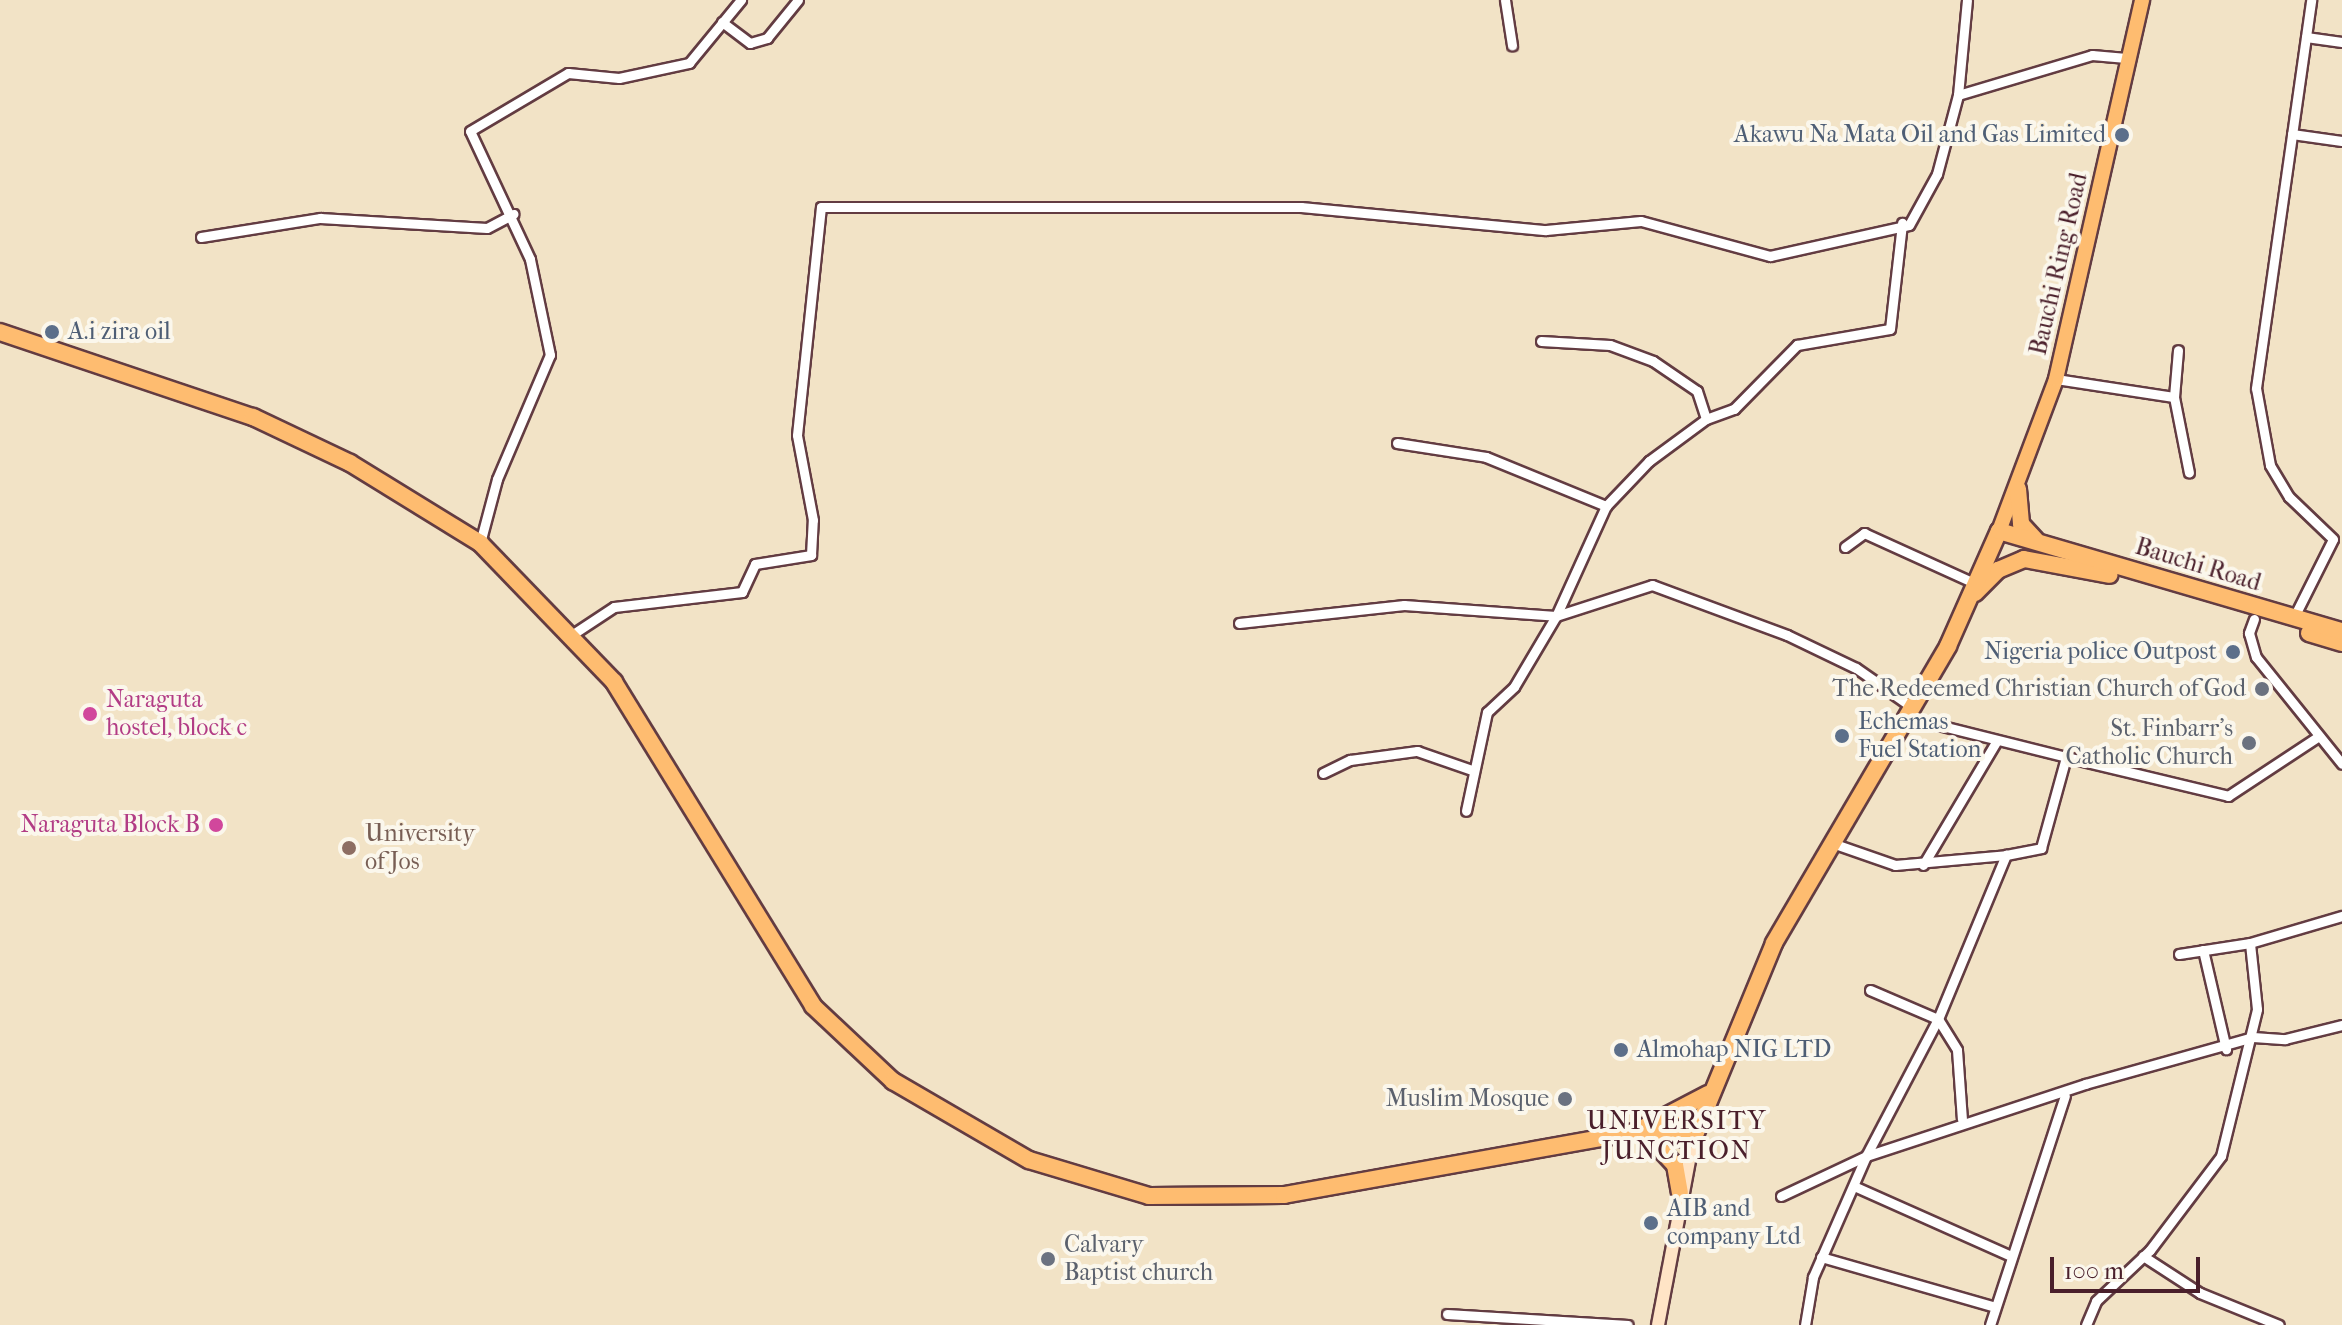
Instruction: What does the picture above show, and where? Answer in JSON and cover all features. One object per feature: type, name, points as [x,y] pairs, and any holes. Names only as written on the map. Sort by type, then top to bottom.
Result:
[{"type":"highway","points":[[0,332],[253,417],[361,469],[480,543],[573,634],[614,682],[813,1006],[893,1081],[990,1142],[1117,1190],[1232,1199],[1347,1188],[1646,1130],[1695,1134],[1708,1094],[1768,954],[1909,712],[1966,603],[1999,531]]},
{"type":"highway","points":[[2018,489],[2021,524],[2041,543]]},
{"type":"highway","name":"Bauchi Road","points":[[1999,531],[2342,631]]},
{"type":"highway","name":"Bauchi Road","points":[[1966,603],[2011,563],[2074,565],[2342,643]]},
{"type":"highway","points":[[1646,1130],[1708,1094]]},
{"type":"highway","points":[[1646,1130],[1675,1165],[1680,1193]]},
{"type":"main road","name":"Bauchi Ring Road","points":[[1999,531],[2018,489],[2056,379],[2142,0]]},
{"type":"main road","points":[[1658,1325],[1680,1193],[1695,1134]]},
{"type":"street","points":[[480,543],[497,479],[550,355],[513,214],[471,140],[475,122],[568,73],[619,78],[689,63],[741,0]]},
{"type":"street","points":[[722,22],[750,43],[758,40],[798,0]]},
{"type":"street","points":[[1505,0],[1512,45]]},
{"type":"street","points":[[573,634],[614,607],[742,592],[755,564],[811,555],[813,520],[797,435],[821,207],[1301,207],[1546,230],[1641,221],[1770,256],[1902,223],[1909,225],[1937,174],[1958,95],[1967,0]]},
{"type":"street","points":[[2293,619],[2338,536],[2289,497],[2259,434],[2256,388],[2311,0]]},
{"type":"street","points":[[2306,37],[2342,42]]},
{"type":"street","points":[[1958,95],[2092,55],[2129,58]]},
{"type":"street","points":[[2292,134],[2342,141]]},
{"type":"street","points":[[201,237],[320,218],[487,228],[513,214]]},
{"type":"street","points":[[1466,811],[1472,770],[1487,712],[1514,687],[1556,616],[1606,506],[1649,461],[1706,419],[1734,409],[1797,345],[1890,329],[1902,223]]},
{"type":"street","points":[[1541,341],[1610,345],[1653,361],[1697,391],[1706,419]]},
{"type":"street","points":[[2178,350],[2174,397],[2189,473]]},
{"type":"street","points":[[2056,379],[2174,397]]},
{"type":"street","points":[[1397,443],[1486,457],[1606,506]]},
{"type":"street","points":[[1845,547],[1864,533],[1974,583]]},
{"type":"street","points":[[1239,623],[1404,605],[1556,616],[1652,585],[1787,635],[1856,668],[1909,712],[1996,742],[2228,796],[2319,736]]},
{"type":"street","points":[[2254,619],[2249,633],[2256,657],[2342,764]]},
{"type":"street","points":[[1923,865],[1996,742]]},
{"type":"street","points":[[1323,773],[1350,760],[1417,751],[1472,770]]},
{"type":"street","points":[[1832,843],[1886,865],[1923,865],[2041,848],[2066,757]]},
{"type":"street","points":[[1805,1325],[1821,1257],[1856,1187],[1866,1156],[1938,1019],[2006,855]]},
{"type":"street","points":[[2179,954],[2250,943],[2342,916]]},
{"type":"street","points":[[2086,1325],[2096,1301],[2143,1256],[2221,1156],[2253,1037],[2250,943]]},
{"type":"street","points":[[2203,950],[2226,1049]]},
{"type":"street","points":[[1870,990],[1938,1019],[1957,1050],[1962,1119]]},
{"type":"street","points":[[1781,1196],[1866,1156],[1962,1119],[2065,1096],[2085,1084],[2226,1049],[2253,1037],[2285,1039],[2342,1025]]},
{"type":"street","points":[[1990,1325],[2065,1096]]},
{"type":"street","points":[[1856,1187],[2011,1256]]},
{"type":"street","points":[[2143,1256],[2200,1293],[2279,1325]]},
{"type":"street","points":[[1821,1257],[1995,1307]]},
{"type":"street","points":[[1447,1314],[1628,1325]]},
{"type":"place","name":"Akawu Na Mata Oil and Gas Limited","points":[[2122,135]]},
{"type":"place","name":"A.i zira oil","points":[[52,332]]},
{"type":"place","name":"Nigeria police Outpost","points":[[2233,652]]},
{"type":"place","name":"The Redeemed Christian Church of God","points":[[2262,689]]},
{"type":"place","name":"Naraguta hostel, block c","points":[[90,714]]},
{"type":"place","name":"Echemas Fuel Station","points":[[1842,736]]},
{"type":"place","name":"St. Finbarr's Catholic Church","points":[[2249,743]]},
{"type":"place","name":"Naraguta Block B","points":[[216,825]]},
{"type":"place","name":"University of Jos","points":[[349,848]]},
{"type":"place","name":"Almohap NIG LTD","points":[[1621,1050]]},
{"type":"place","name":"Muslim Mosque","points":[[1565,1099]]},
{"type":"place","name":"AIB and company Ltd","points":[[1651,1223]]},
{"type":"place","name":"Calvary Baptist church","points":[[1048,1259]]},
{"type":"district","name":"UNIVERSITY JUNCTION","points":[[1677,1136]]}]
